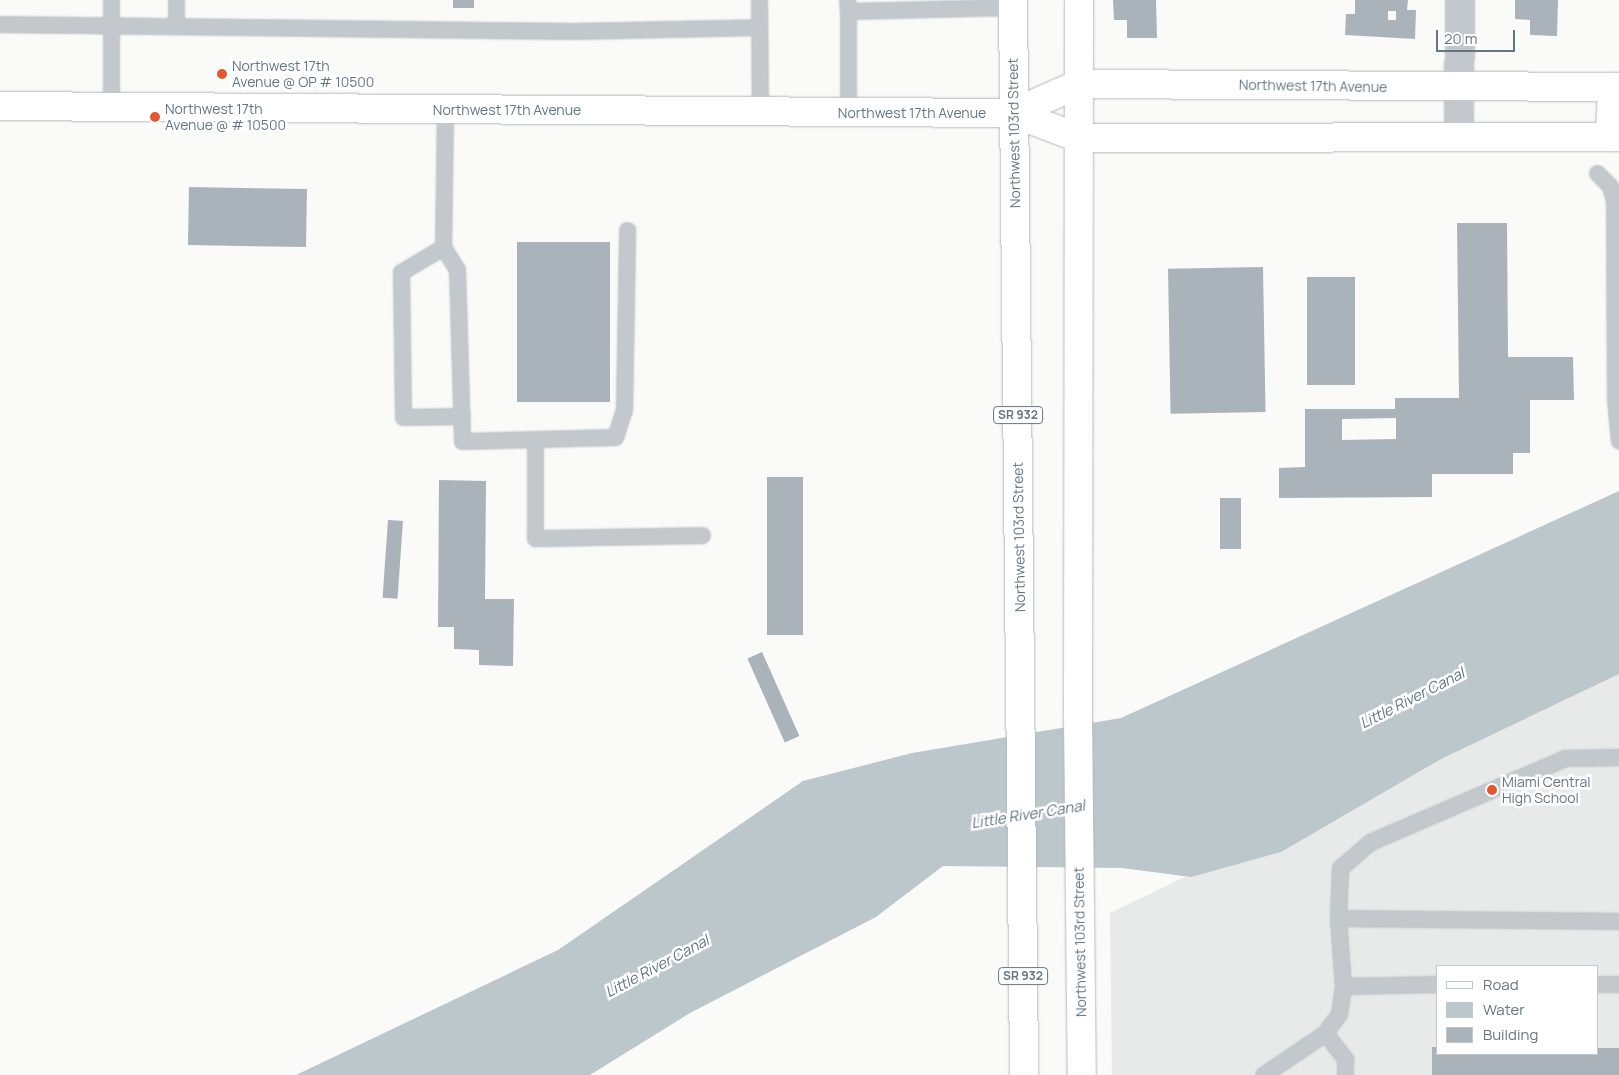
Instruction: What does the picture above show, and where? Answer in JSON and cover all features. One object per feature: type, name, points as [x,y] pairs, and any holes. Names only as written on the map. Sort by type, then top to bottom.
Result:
[{"type":"main road","name":"Northwest 103rd Street","points":[[1079,0],[1078,716],[1082,1075]]},
{"type":"main road","name":"Northwest 103rd Street","points":[[1013,3],[1022,717],[1024,1075]]},
{"type":"main road","name":"Northwest 17th Avenue","points":[[1013,113],[1080,84],[1615,87]]},
{"type":"main road","points":[[1615,87],[1615,137]]},
{"type":"main road","name":"Northwest 17th Avenue","points":[[0,106],[1013,113],[1079,138],[1615,137]]},
{"type":"street","points":[[1459,136],[1460,0]]},
{"type":"lane","points":[[111,0],[112,106]]},
{"type":"lane","points":[[176,0],[176,26]]},
{"type":"lane","points":[[759,0],[760,112]]},
{"type":"lane","points":[[848,112],[847,5],[1013,3]]},
{"type":"lane","points":[[0,24],[574,31],[759,27]]},
{"type":"lane","points":[[445,109],[443,247],[457,269],[462,441],[615,437],[624,410],[627,230]]},
{"type":"lane","points":[[1597,173],[1610,186],[1614,201],[1614,400],[1619,441]]},
{"type":"lane","points":[[443,247],[401,272],[403,417],[462,416]]},
{"type":"lane","points":[[535,439],[535,538],[702,535]]},
{"type":"lane","points":[[1263,1075],[1325,1033],[1339,1014],[1343,986],[1338,918],[1340,868],[1370,842],[1565,758],[1619,757]]},
{"type":"lane","points":[[1338,918],[1619,921]]},
{"type":"lane","points":[[1343,986],[1436,984]]},
{"type":"lane","points":[[1599,984],[1619,984]]},
{"type":"lane","points":[[1325,1033],[1345,1059],[1345,1075]]},
{"type":"shaded area","name":"Miami Central High School","points":[[1619,668],[1619,1075],[1112,1075],[1110,913]]},
{"type":"water","name":"Little River Canal","points":[[1619,491],[1619,674],[1441,759],[1281,852],[1191,877],[1122,868],[943,866],[876,917],[690,1013],[590,1075],[296,1075],[558,950],[803,781],[912,753],[1121,718]]},
{"type":"building","points":[[453,0],[474,0],[474,8],[453,8]]},
{"type":"building","points":[[1113,0],[1156,0],[1157,38],[1127,38],[1127,20],[1114,20]]},
{"type":"building","points":[[1355,0],[1408,0],[1407,10],[1416,10],[1415,39],[1345,35],[1346,14],[1355,14]],"holes":[[[1388,11],[1396,11],[1396,20],[1388,20]]]},
{"type":"building","points":[[1515,0],[1558,0],[1557,36],[1530,35],[1530,20],[1515,19]]},
{"type":"building","points":[[189,187],[307,189],[306,247],[188,245]]},
{"type":"building","points":[[1457,223],[1507,223],[1508,357],[1573,357],[1574,400],[1530,400],[1530,453],[1513,453],[1513,474],[1432,474],[1432,497],[1279,498],[1279,468],[1305,467],[1305,409],[1395,409],[1395,398],[1459,398]],"holes":[[[1396,418],[1396,439],[1342,440],[1342,419]]]},
{"type":"building","points":[[517,242],[610,242],[610,402],[517,402]]},
{"type":"building","points":[[1263,267],[1266,412],[1171,414],[1168,269]]},
{"type":"building","points":[[1307,277],[1355,277],[1355,385],[1307,385]]},
{"type":"building","points":[[767,477],[803,477],[803,635],[767,635]]},
{"type":"building","points":[[439,480],[486,481],[485,599],[514,599],[513,666],[479,665],[479,650],[454,649],[454,627],[438,627]]},
{"type":"building","points":[[1220,498],[1241,498],[1241,549],[1220,549]]},
{"type":"building","points":[[388,520],[403,521],[398,599],[383,598]]},
{"type":"building","points":[[762,652],[799,736],[785,743],[747,659]]},
{"type":"building","points":[[1432,1047],[1436,1047],[1436,1055],[1599,1055],[1599,1048],[1619,1048],[1619,1075],[1432,1075]]},
{"type":"place","name":"Northwest 17th Avenue @ OP # 10500","points":[[222,74]]},
{"type":"place","name":"Northwest 17th Avenue @ # 10500","points":[[155,117]]},
{"type":"place","name":"Miami Central High School","points":[[1492,790]]}]
